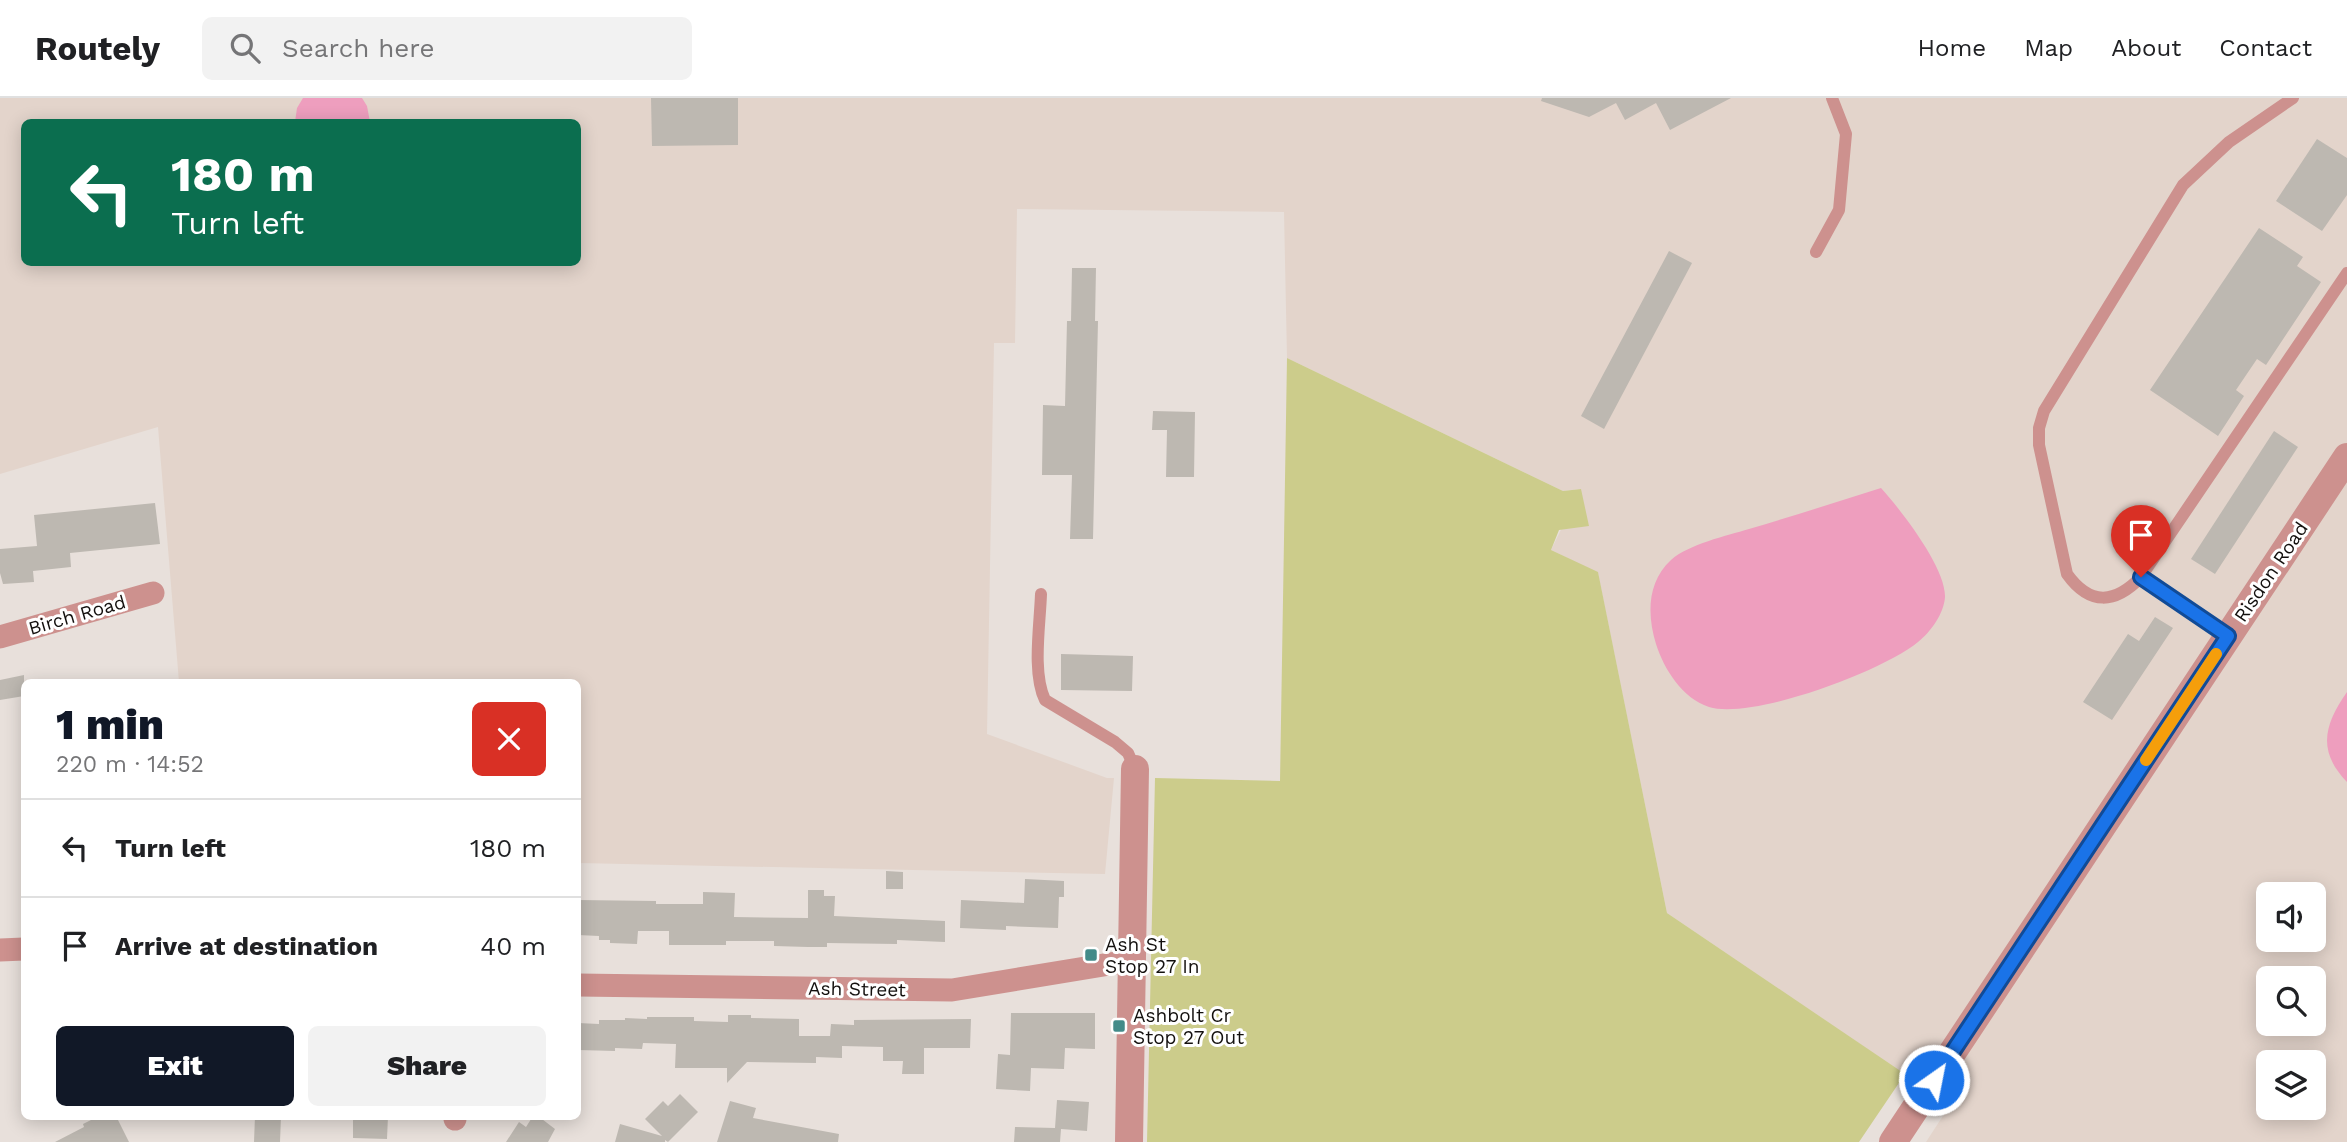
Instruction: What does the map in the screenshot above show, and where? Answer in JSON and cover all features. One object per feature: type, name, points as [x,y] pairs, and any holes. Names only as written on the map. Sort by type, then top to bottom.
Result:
[{"type":"street","name":"Risdon Road","points":[[1893,1142],[2347,457]]},
{"type":"street","name":"Birch Road","points":[[0,637],[153,593]]},
{"type":"street","points":[[1129,1142],[1135,769]]},
{"type":"street","points":[[0,950],[21,949]]},
{"type":"street","name":"Ash Street","points":[[581,985],[952,990],[1134,960]]},
{"type":"lane","points":[[1816,253],[1839,210],[1846,134],[1832,98]]},
{"type":"lane","points":[[2293,98],[2229,142],[2183,185],[2044,411],[2039,428],[2039,445],[2067,574],[2076,587],[2090,596],[2108,598],[2127,593],[2141,577],[2347,272]]},
{"type":"lane","points":[[2141,577],[2228,636]]},
{"type":"lane","points":[[1041,594],[1039,688],[1045,700],[1115,742],[1128,753],[1135,769]]},
{"type":"shaded area","points":[[0,98],[2347,98],[2347,1142],[1926,1142],[1950,1105],[1667,913],[1598,573],[1551,550],[1581,489],[1563,491],[1287,358],[1284,212],[1017,209],[1015,343],[994,343],[987,734],[1107,778],[1114,778],[1105,874],[581,863],[581,679],[179,679],[158,427],[0,474]]},
{"type":"shaded area","points":[[303,98],[362,98],[369,119],[295,119],[297,108]]},
{"type":"shaded area","points":[[1881,488],[1921,540],[1943,585],[1945,597],[1942,609],[1936,622],[1923,638],[1901,654],[1877,666],[1848,679],[1785,700],[1729,709],[1699,703],[1682,690],[1664,663],[1651,622],[1653,589],[1657,578],[1671,560],[1708,541]]},
{"type":"shaded area","points":[[2347,692],[2347,782],[2331,760],[2327,738],[2333,716]]},
{"type":"green space","points":[[1287,358],[1563,491],[1581,489],[1589,526],[1559,530],[1551,550],[1598,572],[1667,913],[1905,1074],[1859,1142],[1147,1142],[1155,778],[1280,781]]},
{"type":"building","points":[[651,98],[738,98],[738,145],[652,146]]},
{"type":"building","points":[[1542,98],[1731,98],[1670,130],[1656,103],[1625,120],[1616,103],[1589,117],[1541,101]]},
{"type":"building","points":[[2317,139],[2347,158],[2347,195],[2322,231],[2276,201]]},
{"type":"building","points":[[2259,228],[2303,257],[2297,266],[2321,282],[2266,365],[2257,359],[2236,390],[2244,396],[2218,436],[2150,390]]},
{"type":"building","points":[[1669,251],[1692,263],[1604,429],[1581,416]]},
{"type":"building","points":[[1072,268],[1096,268],[1095,321],[1098,321],[1093,539],[1070,539],[1072,475],[1042,475],[1043,405],[1065,406],[1067,321],[1071,321]]},
{"type":"building","points":[[1153,411],[1195,412],[1194,477],[1166,477],[1167,430],[1152,430]]},
{"type":"building","points":[[2274,431],[2298,447],[2215,574],[2191,559]]},
{"type":"building","points":[[155,503],[160,544],[70,553],[71,567],[33,571],[34,582],[3,584],[0,549],[37,546],[34,515]]},
{"type":"building","points":[[2155,617],[2173,628],[2112,720],[2083,702],[2128,634],[2139,641]]},
{"type":"building","points":[[1061,654],[1133,656],[1132,691],[1061,690]]},
{"type":"building","points":[[24,675],[24,679],[21,679],[21,696],[0,700],[0,680]]},
{"type":"building","points":[[886,871],[903,872],[903,889],[886,889]]},
{"type":"building","points":[[1025,879],[1064,881],[1064,897],[1059,897],[1058,928],[960,928],[961,900],[1024,903]]},
{"type":"building","points":[[808,890],[824,890],[824,896],[835,896],[834,916],[945,921],[945,942],[897,940],[897,944],[827,943],[827,947],[774,946],[774,941],[726,941],[726,945],[669,945],[669,931],[638,931],[637,944],[610,943],[610,940],[599,940],[599,936],[581,935],[581,900],[703,904],[703,892],[735,893],[734,917],[808,918]]},
{"type":"building","points":[[1011,1013],[1095,1013],[1095,1049],[1065,1048],[1064,1069],[1031,1068],[1030,1091],[996,1089],[998,1054],[1010,1055]]},
{"type":"building","points":[[728,1015],[799,1019],[799,1036],[830,1036],[831,1024],[854,1025],[854,1020],[971,1019],[970,1048],[924,1048],[924,1074],[902,1074],[903,1061],[883,1061],[883,1047],[842,1046],[842,1058],[816,1057],[816,1063],[747,1062],[727,1083],[727,1068],[675,1068],[676,1044],[643,1043],[642,1049],[581,1050],[581,1023],[599,1024],[599,1020],[647,1017],[694,1017],[694,1021],[728,1022]]},
{"type":"building","points":[[680,1094],[698,1112],[668,1142],[615,1142],[620,1124],[662,1136],[645,1119],[663,1101],[668,1106]]},
{"type":"building","points":[[1057,1100],[1089,1102],[1087,1131],[1061,1129],[1060,1142],[1014,1142],[1015,1127],[1055,1128]]},
{"type":"building","points":[[730,1101],[756,1108],[753,1118],[839,1134],[838,1142],[717,1142]]},
{"type":"building","points":[[91,1120],[118,1120],[129,1142],[55,1142],[84,1127],[83,1124]]},
{"type":"building","points":[[255,1120],[281,1120],[280,1142],[254,1142]]},
{"type":"building","points":[[353,1120],[388,1120],[387,1139],[353,1138]]},
{"type":"building","points":[[530,1120],[543,1120],[555,1129],[548,1142],[506,1142],[519,1122],[526,1127]]},
{"type":"slow traffic","points":[[2146,760],[2216,654]]},
{"type":"place","name":"Ash St Stop 27 In","points":[[1091,955]]},
{"type":"place","name":"Ashbolt Cr Stop 27 Out","points":[[1119,1026]]},
{"type":"route","points":[[1934,1080],[2228,636],[2141,577]]}]
